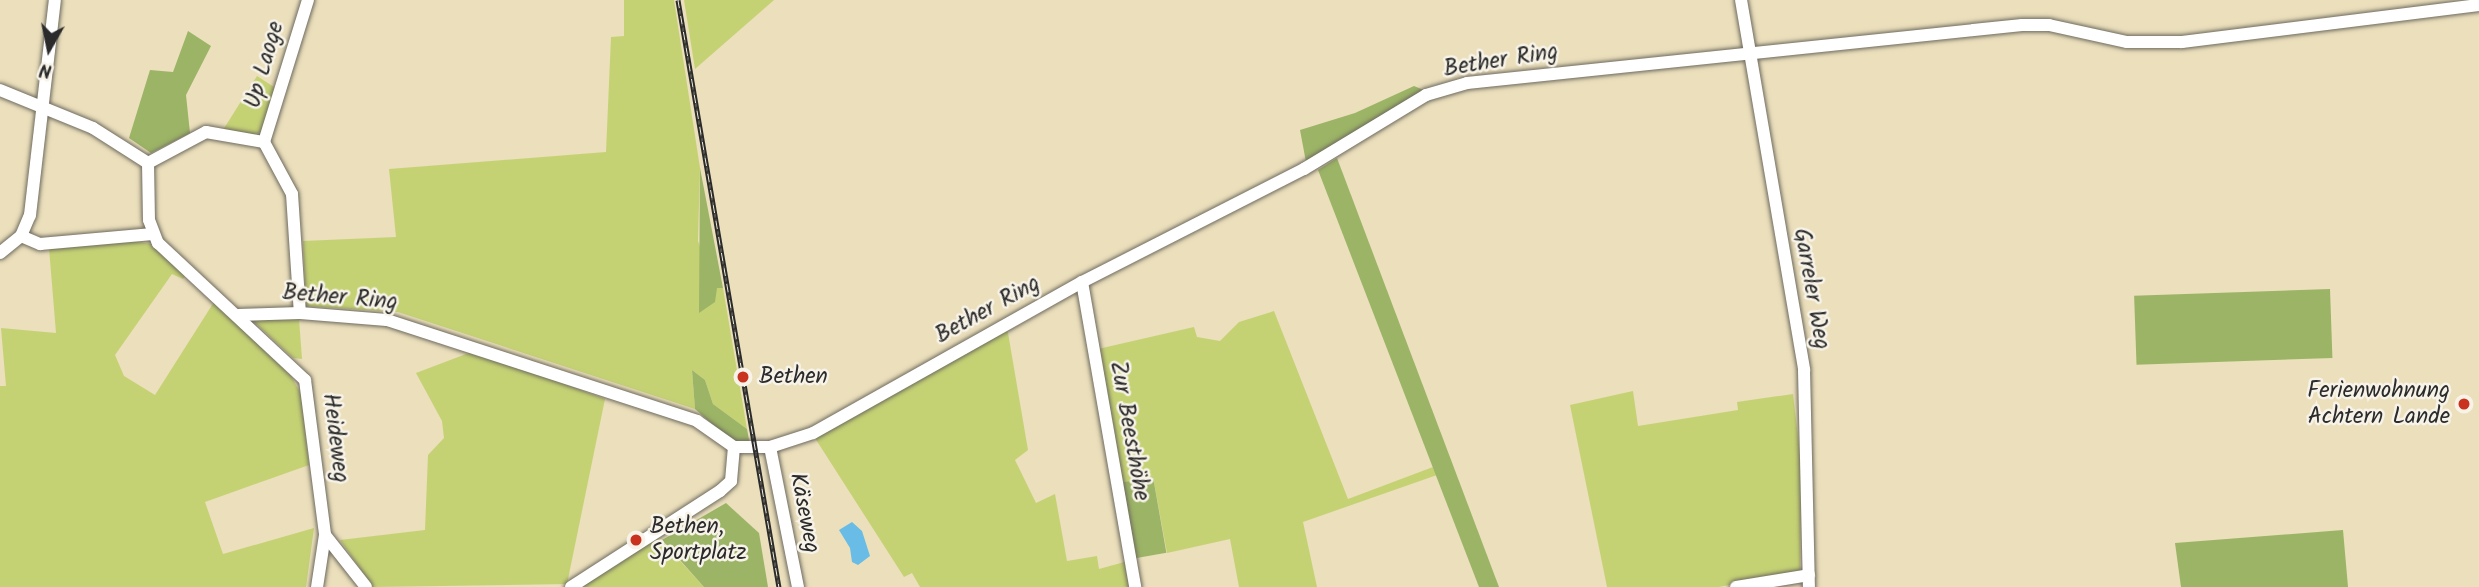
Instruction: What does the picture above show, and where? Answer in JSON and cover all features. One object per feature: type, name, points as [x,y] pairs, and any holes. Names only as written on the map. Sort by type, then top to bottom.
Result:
[{"type":"street","points":[[0,253],[21,236],[30,215],[55,0]]},
{"type":"street","name":"Garreler Weg","points":[[1741,0],[1804,370],[1809,581]]},
{"type":"street","name":"Up Laoge","points":[[300,313],[292,194],[264,142],[303,2]]},
{"type":"street","name":"Bether Ring","points":[[238,315],[300,313],[387,320],[454,339],[697,421],[734,447],[770,447],[813,433],[1082,282],[1304,169],[1426,95],[1467,83],[2022,25],[2049,25],[2127,42],[2182,42],[2479,5]]},
{"type":"street","points":[[0,90],[93,128],[148,163],[153,234],[40,244],[21,236]]},
{"type":"street","name":"Up Laoge","points":[[148,163],[206,132],[264,142]]},
{"type":"street","name":"Heideweg","points":[[153,234],[305,380],[325,536],[317,587]]},
{"type":"street","name":"Zur Beesthöhe","points":[[1082,282],[1135,587]]},
{"type":"street","points":[[571,587],[720,491],[731,481],[734,447]]},
{"type":"street","name":"Käseweg","points":[[770,447],[798,587]]},
{"type":"street","points":[[325,536],[366,587]]},
{"type":"street","points":[[1735,587],[1809,581]]},
{"type":"green space","points":[[624,0],[674,0],[700,168],[698,241],[716,288],[723,288],[747,429],[713,404],[705,380],[692,370],[695,409],[398,312],[306,306],[303,241],[396,237],[389,169],[606,152],[611,37],[624,36]]},
{"type":"green space","points":[[684,0],[774,0],[695,69]]},
{"type":"green space","points":[[188,31],[211,46],[186,95],[190,133],[151,153],[129,138],[150,70],[173,72]]},
{"type":"green space","points":[[257,76],[277,89],[261,132],[252,135],[223,130]]},
{"type":"green space","points":[[1414,86],[1426,91],[1306,162],[1300,130],[1355,113]]},
{"type":"green space","points":[[1337,158],[1499,587],[1479,587],[1318,170]]},
{"type":"green space","points":[[700,168],[723,288],[717,288],[715,302],[699,313]]},
{"type":"green space","points":[[131,241],[152,244],[186,275],[183,279],[172,274],[115,355],[124,376],[155,395],[214,302],[291,376],[301,394],[309,465],[205,502],[223,554],[314,528],[306,587],[0,587],[0,386],[6,386],[1,328],[56,333],[49,248]]},
{"type":"green space","points":[[2330,289],[2332,358],[2137,365],[2134,296]]},
{"type":"green space","points":[[1274,311],[1348,499],[1433,467],[1437,475],[1303,522],[1317,587],[1239,587],[1230,539],[1167,553],[1153,477],[1121,483],[1098,349],[1194,327],[1197,337],[1220,341],[1239,322]]},
{"type":"green space","points":[[250,318],[299,319],[302,359],[293,358]]},
{"type":"green space","points":[[1007,327],[1028,450],[1015,460],[1036,503],[1055,494],[1067,561],[1097,556],[1099,569],[1128,561],[1133,587],[920,587],[912,573],[904,577],[813,435]]},
{"type":"green space","points":[[474,351],[605,399],[567,584],[373,587],[340,540],[425,530],[428,455],[444,438],[442,421],[416,373]]},
{"type":"green space","points":[[692,370],[705,380],[713,404],[747,429],[750,445],[734,443],[695,409]]},
{"type":"green space","points":[[1633,391],[1638,426],[1738,410],[1737,402],[1793,394],[1801,463],[1800,572],[1719,587],[1607,587],[1570,405]]},
{"type":"green space","points":[[1153,477],[1166,553],[1134,559],[1121,483]]},
{"type":"green space","points":[[726,503],[759,533],[768,587],[704,587],[662,540]]},
{"type":"green space","points":[[2343,530],[2348,587],[2181,587],[2175,543]]},
{"type":"green space","points":[[658,537],[704,587],[581,587]]},
{"type":"water","points":[[852,522],[862,531],[870,556],[858,565],[852,562],[850,548],[839,530]]},
{"type":"railway","points":[[678,0],[779,587]]},
{"type":"place","name":"Bethen","points":[[743,377]]},
{"type":"place","name":"Ferienwohnung Achtern Lande","points":[[2464,404]]},
{"type":"place","name":"Bethen, Sportplatz","points":[[636,540]]}]
